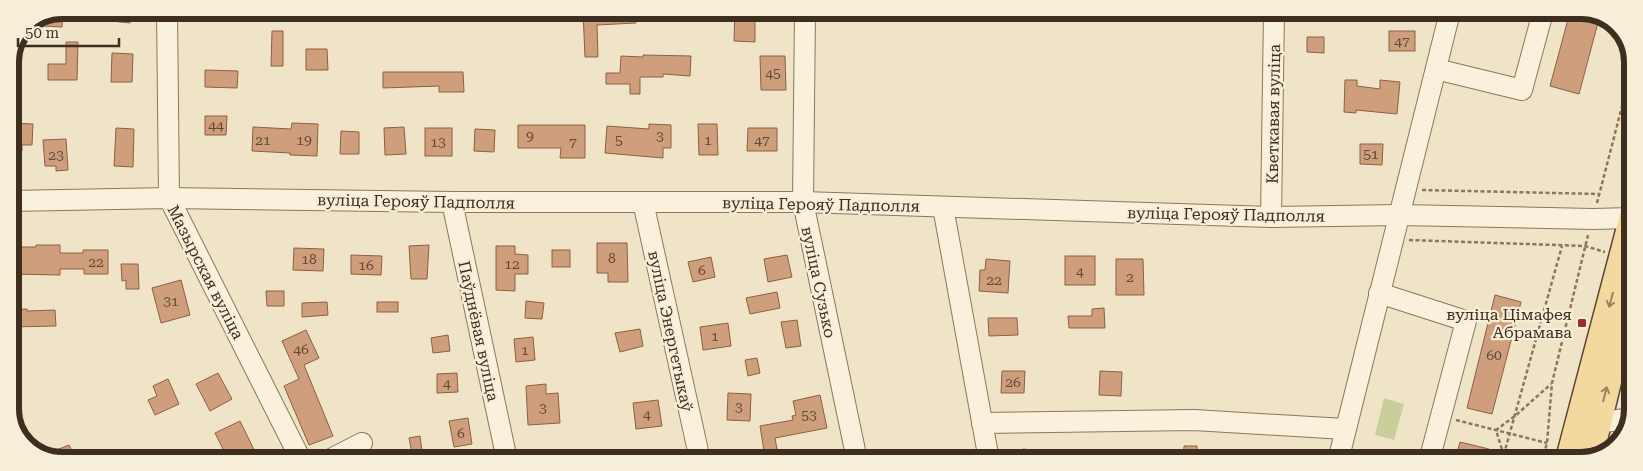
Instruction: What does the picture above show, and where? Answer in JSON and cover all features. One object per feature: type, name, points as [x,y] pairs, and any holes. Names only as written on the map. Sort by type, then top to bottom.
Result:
[{"type":"main road","points":[[1570,452],[1624,250]]},
{"type":"main road","points":[[1592,451],[1624,319]]},
{"type":"street","name":"Мазырская вуліца","points":[[167,19],[168,198],[297,452]]},
{"type":"street","name":"вуліца Сузько","points":[[805,19],[803,202],[855,452]]},
{"type":"street","name":"Кветкавая вуліца","points":[[1271,217],[1274,19]]},
{"type":"street","points":[[1340,452],[1448,19]]},
{"type":"street","points":[[1436,69],[1522,90],[1541,19]]},
{"type":"street","name":"вуліца Герояў Падполля","points":[[19,200],[168,198],[452,202],[803,202],[1271,217],[1399,215],[1624,218]]},
{"type":"street","name":"Паўднёвая вуліца","points":[[452,202],[505,452]]},
{"type":"street","name":"вуліца Энергетыкаў","points":[[643,202],[698,452]]},
{"type":"street","points":[[943,207],[987,452]]},
{"type":"street","points":[[1379,293],[1466,321],[1431,452]]},
{"type":"street","points":[[1598,423],[1623,419]]},
{"type":"street","points":[[982,423],[1194,420],[1345,429]]},
{"type":"street","points":[[345,452],[362,443]]},
{"type":"path","points":[[1544,452],[1547,443],[1552,383],[1585,246],[1624,98]]},
{"type":"path","points":[[1406,189],[1599,194]]},
{"type":"path","points":[[1392,240],[1585,246],[1622,258]]},
{"type":"path","points":[[1505,452],[1562,245]]},
{"type":"path","points":[[1496,430],[1552,383]]},
{"type":"path","points":[[1440,416],[1547,443]]},
{"type":"path","points":[[1496,430],[1503,452]]},
{"type":"green space","points":[[1384,398],[1404,404],[1394,440],[1375,435]]},
{"type":"building","points":[[62,19],[62,27],[43,26],[46,22]]},
{"type":"building","points":[[111,19],[130,19],[130,23],[111,21]]},
{"type":"building","points":[[583,19],[636,19],[636,23],[597,25],[598,57],[585,57]]},
{"type":"building","points":[[735,19],[755,19],[755,42],[734,41]]},
{"type":"building","points":[[1568,19],[1592,20],[1598,23],[1579,94],[1550,86]]},
{"type":"building","points":[[272,31],[283,31],[283,66],[271,66]]},
{"type":"building","points":[[1389,31],[1415,31],[1415,51],[1389,51]]},
{"type":"building","points":[[1307,37],[1324,37],[1324,53],[1307,52]]},
{"type":"building","points":[[66,42],[78,42],[77,80],[48,80],[48,64],[66,64]]},
{"type":"building","points":[[306,49],[327,49],[328,70],[306,70]]},
{"type":"building","points":[[112,53],[133,54],[132,82],[111,82]]},
{"type":"building","points":[[643,55],[691,56],[690,76],[663,74],[663,77],[640,77],[640,94],[630,94],[630,84],[606,84],[606,73],[620,73],[621,56],[643,57]]},
{"type":"building","points":[[760,56],[785,56],[786,90],[761,90]]},
{"type":"building","points":[[205,70],[238,71],[237,88],[205,87]]},
{"type":"building","points":[[383,72],[463,72],[464,92],[439,92],[439,86],[383,88]]},
{"type":"building","points":[[1345,80],[1357,80],[1357,86],[1380,89],[1380,80],[1400,82],[1397,114],[1356,110],[1356,113],[1344,112]]},
{"type":"building","points":[[205,116],[227,116],[226,135],[205,135]]},
{"type":"building","points":[[19,123],[33,124],[32,145],[22,145],[22,151],[19,151]]},
{"type":"building","points":[[292,123],[318,124],[317,156],[252,151],[253,127],[291,129]]},
{"type":"building","points":[[649,124],[671,125],[671,148],[663,148],[663,158],[605,153],[607,126],[649,129]]},
{"type":"building","points":[[698,124],[717,124],[718,155],[699,155]]},
{"type":"building","points":[[518,125],[585,125],[585,158],[560,158],[561,148],[518,148]]},
{"type":"building","points":[[404,127],[406,154],[385,155],[384,128]]},
{"type":"building","points":[[116,128],[134,129],[133,167],[114,166]]},
{"type":"building","points":[[425,128],[452,128],[452,156],[425,156]]},
{"type":"building","points":[[748,128],[777,128],[777,151],[747,151]]},
{"type":"building","points":[[475,129],[495,130],[494,152],[474,151]]},
{"type":"building","points":[[341,131],[359,132],[359,154],[340,154]]},
{"type":"building","points":[[66,139],[68,170],[56,171],[56,166],[45,166],[43,140]]},
{"type":"building","points":[[1360,144],[1383,144],[1382,165],[1360,164]]},
{"type":"building","points":[[597,243],[627,243],[628,282],[608,282],[608,273],[597,273]]},
{"type":"building","points":[[36,245],[60,245],[60,253],[83,253],[83,250],[108,250],[108,274],[84,274],[84,269],[60,269],[60,275],[19,274],[19,247],[36,247]]},
{"type":"building","points":[[429,245],[427,279],[411,279],[409,246]]},
{"type":"building","points":[[496,246],[515,246],[515,254],[528,255],[528,274],[515,274],[515,291],[496,290]]},
{"type":"building","points":[[294,248],[324,249],[323,271],[293,270]]},
{"type":"building","points":[[552,250],[570,250],[570,267],[552,267]]},
{"type":"building","points":[[351,255],[382,256],[381,275],[351,274]]},
{"type":"building","points":[[787,255],[792,277],[768,282],[764,259]]},
{"type":"building","points":[[1065,256],[1095,256],[1095,285],[1065,285]]},
{"type":"building","points":[[711,257],[715,277],[693,282],[688,262]]},
{"type":"building","points":[[986,259],[1010,261],[1008,293],[979,291],[980,270],[985,270]]},
{"type":"building","points":[[1116,259],[1143,259],[1144,295],[1116,295]]},
{"type":"building","points":[[121,264],[138,264],[139,289],[126,289],[126,280],[122,281]]},
{"type":"building","points":[[181,280],[190,315],[161,323],[152,288]]},
{"type":"building","points":[[266,291],[284,291],[284,306],[267,306]]},
{"type":"building","points":[[777,292],[780,308],[750,314],[746,298]]},
{"type":"building","points":[[1495,295],[1521,302],[1492,414],[1467,408]]},
{"type":"building","points":[[526,301],[544,303],[542,319],[525,318]]},
{"type":"building","points":[[327,302],[328,315],[302,317],[302,303]]},
{"type":"building","points":[[377,302],[398,302],[398,312],[377,312]]},
{"type":"building","points":[[1104,308],[1105,328],[1069,328],[1068,316],[1092,316],[1092,309]]},
{"type":"building","points":[[19,309],[55,310],[56,326],[19,327]]},
{"type":"building","points":[[988,318],[1017,318],[1018,335],[989,336]]},
{"type":"building","points":[[797,320],[801,346],[786,348],[781,322]]},
{"type":"building","points":[[728,323],[731,346],[703,350],[700,327]]},
{"type":"building","points":[[640,329],[643,346],[620,352],[615,333]]},
{"type":"building","points":[[306,330],[319,358],[304,365],[333,436],[309,445],[284,386],[299,379],[282,341]]},
{"type":"building","points":[[448,335],[450,351],[433,353],[431,338]]},
{"type":"building","points":[[533,337],[535,360],[516,362],[514,339]]},
{"type":"building","points":[[757,358],[760,373],[748,376],[745,360]]},
{"type":"building","points":[[1002,371],[1025,371],[1024,393],[1001,393]]},
{"type":"building","points":[[1100,371],[1122,372],[1121,396],[1099,395]]},
{"type":"building","points":[[218,373],[232,399],[210,411],[196,384]]},
{"type":"building","points":[[457,373],[458,392],[437,393],[437,374]]},
{"type":"building","points":[[168,379],[179,404],[155,415],[148,400],[157,396],[153,386]]},
{"type":"building","points":[[546,384],[546,394],[558,393],[560,423],[528,425],[526,386]]},
{"type":"building","points":[[728,393],[751,394],[750,421],[727,420]]},
{"type":"building","points":[[820,395],[827,428],[775,438],[777,449],[764,451],[760,426],[793,420],[792,416],[796,415],[793,401]]},
{"type":"building","points":[[658,400],[662,426],[636,429],[633,403]]},
{"type":"building","points":[[468,418],[472,444],[454,447],[449,421]]},
{"type":"building","points":[[240,421],[255,452],[224,452],[215,433]]},
{"type":"building","points":[[420,436],[422,451],[412,452],[409,438]]},
{"type":"building","points":[[1460,442],[1489,449],[1488,452],[1457,452]]},
{"type":"building","points":[[69,445],[72,452],[62,452],[54,451]]},
{"type":"building","points":[[1184,446],[1197,446],[1197,452],[1184,452]]},
{"type":"building","points":[[1023,449],[1050,452],[1023,452]]},
{"type":"place","name":"вуліца Цімафея Абрамава","points":[[1582,323]]}]
